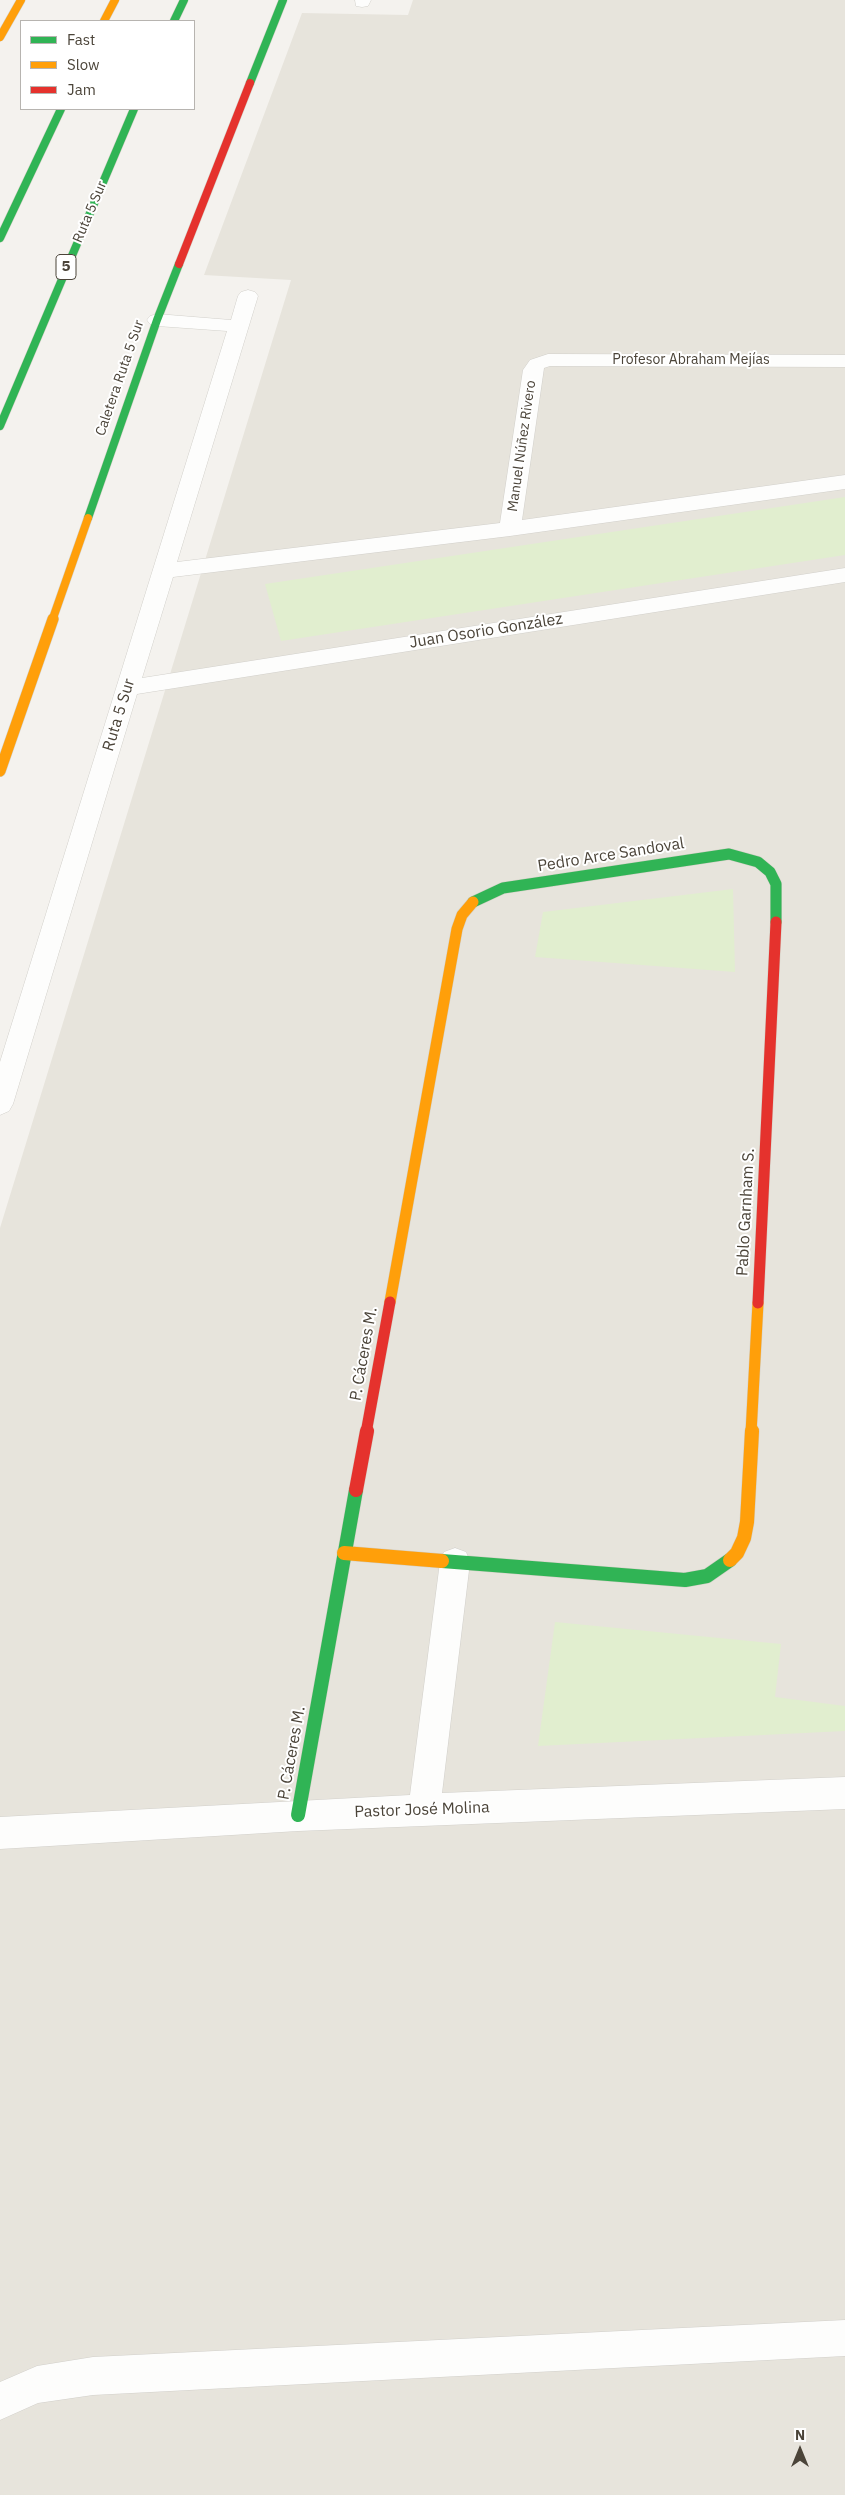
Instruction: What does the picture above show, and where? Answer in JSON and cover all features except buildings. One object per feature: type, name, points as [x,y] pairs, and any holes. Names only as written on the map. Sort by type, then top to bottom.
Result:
[{"type":"main road","points":[[0,37],[21,0]]},
{"type":"main road","points":[[105,20],[115,0]]},
{"type":"main road","points":[[174,20],[184,0]]},
{"type":"main road","name":"Caletera Ruta 5 Sur","points":[[0,771],[157,320],[283,0]]},
{"type":"main road","points":[[0,238],[61,110]]},
{"type":"main road","name":"Ruta 5 Sur","points":[[0,426],[134,110]]},
{"type":"main road","name":"Pedro Arce Sandoval","points":[[472,903],[487,894],[503,888],[714,855],[729,854],[758,862]]},
{"type":"main road","name":"Pablo Garnham S.","points":[[455,1562],[685,1580],[707,1576],[725,1565],[737,1553],[744,1538],[747,1522],[776,917],[776,884],[770,872],[758,862]]},
{"type":"main road","name":"P. Cáceres M.","points":[[298,1815],[457,929],[462,915],[472,903]]},
{"type":"main road","points":[[344,1553],[455,1562]]},
{"type":"street","name":"Ruta 5 Sur","points":[[0,1104],[248,296]]},
{"type":"street","points":[[157,320],[238,326]]},
{"type":"street","name":"Profesor Abraham Mejías","points":[[538,364],[548,360],[845,361]]},
{"type":"street","name":"Manuel Núñez Rivero","points":[[510,529],[533,370],[538,364]]},
{"type":"street","points":[[164,571],[510,529],[845,482]]},
{"type":"street","name":"Juan Osorio González","points":[[128,688],[845,575]]},
{"type":"street","points":[[424,1810],[455,1562]]},
{"type":"street","name":"Pastor José Molina","points":[[0,1833],[298,1815],[845,1793]]},
{"type":"street","points":[[0,2401],[37,2385],[93,2376],[845,2338]]},
{"type":"shaded area","points":[[413,0],[845,0],[845,2495],[0,2495],[0,1228],[291,280],[204,275],[302,13],[408,15]]},
{"type":"green space","points":[[845,497],[845,555],[281,641],[265,584]]},
{"type":"green space","points":[[733,889],[735,972],[535,957],[543,912]]},
{"type":"green space","points":[[555,1622],[781,1644],[775,1697],[845,1706],[845,1731],[538,1746]]},
{"type":"traffic: fast","points":[[174,20],[184,0]]},
{"type":"traffic: fast","points":[[250,83],[283,0]]},
{"type":"traffic: fast","points":[[0,238],[61,110]]},
{"type":"traffic: fast","points":[[0,426],[134,110]]},
{"type":"traffic: fast","points":[[88,518],[157,320],[179,264]]},
{"type":"traffic: fast","points":[[473,902],[503,888],[729,854],[758,862],[770,872],[776,884],[776,922]]},
{"type":"traffic: fast","points":[[298,1815],[356,1490]]},
{"type":"traffic: fast","points":[[442,1561],[685,1580],[707,1576],[730,1560]]},
{"type":"traffic: slow","points":[[0,37],[21,0]]},
{"type":"traffic: slow","points":[[105,20],[115,0]]},
{"type":"traffic: slow","points":[[0,771],[88,518]]},
{"type":"traffic: slow","points":[[390,1302],[457,929],[462,915],[473,902]]},
{"type":"traffic: slow","points":[[730,1560],[737,1553],[744,1538],[747,1522],[758,1303]]},
{"type":"traffic: slow","points":[[344,1553],[442,1561]]},
{"type":"traffic: jam","points":[[179,264],[250,83]]},
{"type":"traffic: jam","points":[[758,1303],[776,922]]},
{"type":"traffic: jam","points":[[356,1490],[390,1302]]}]
